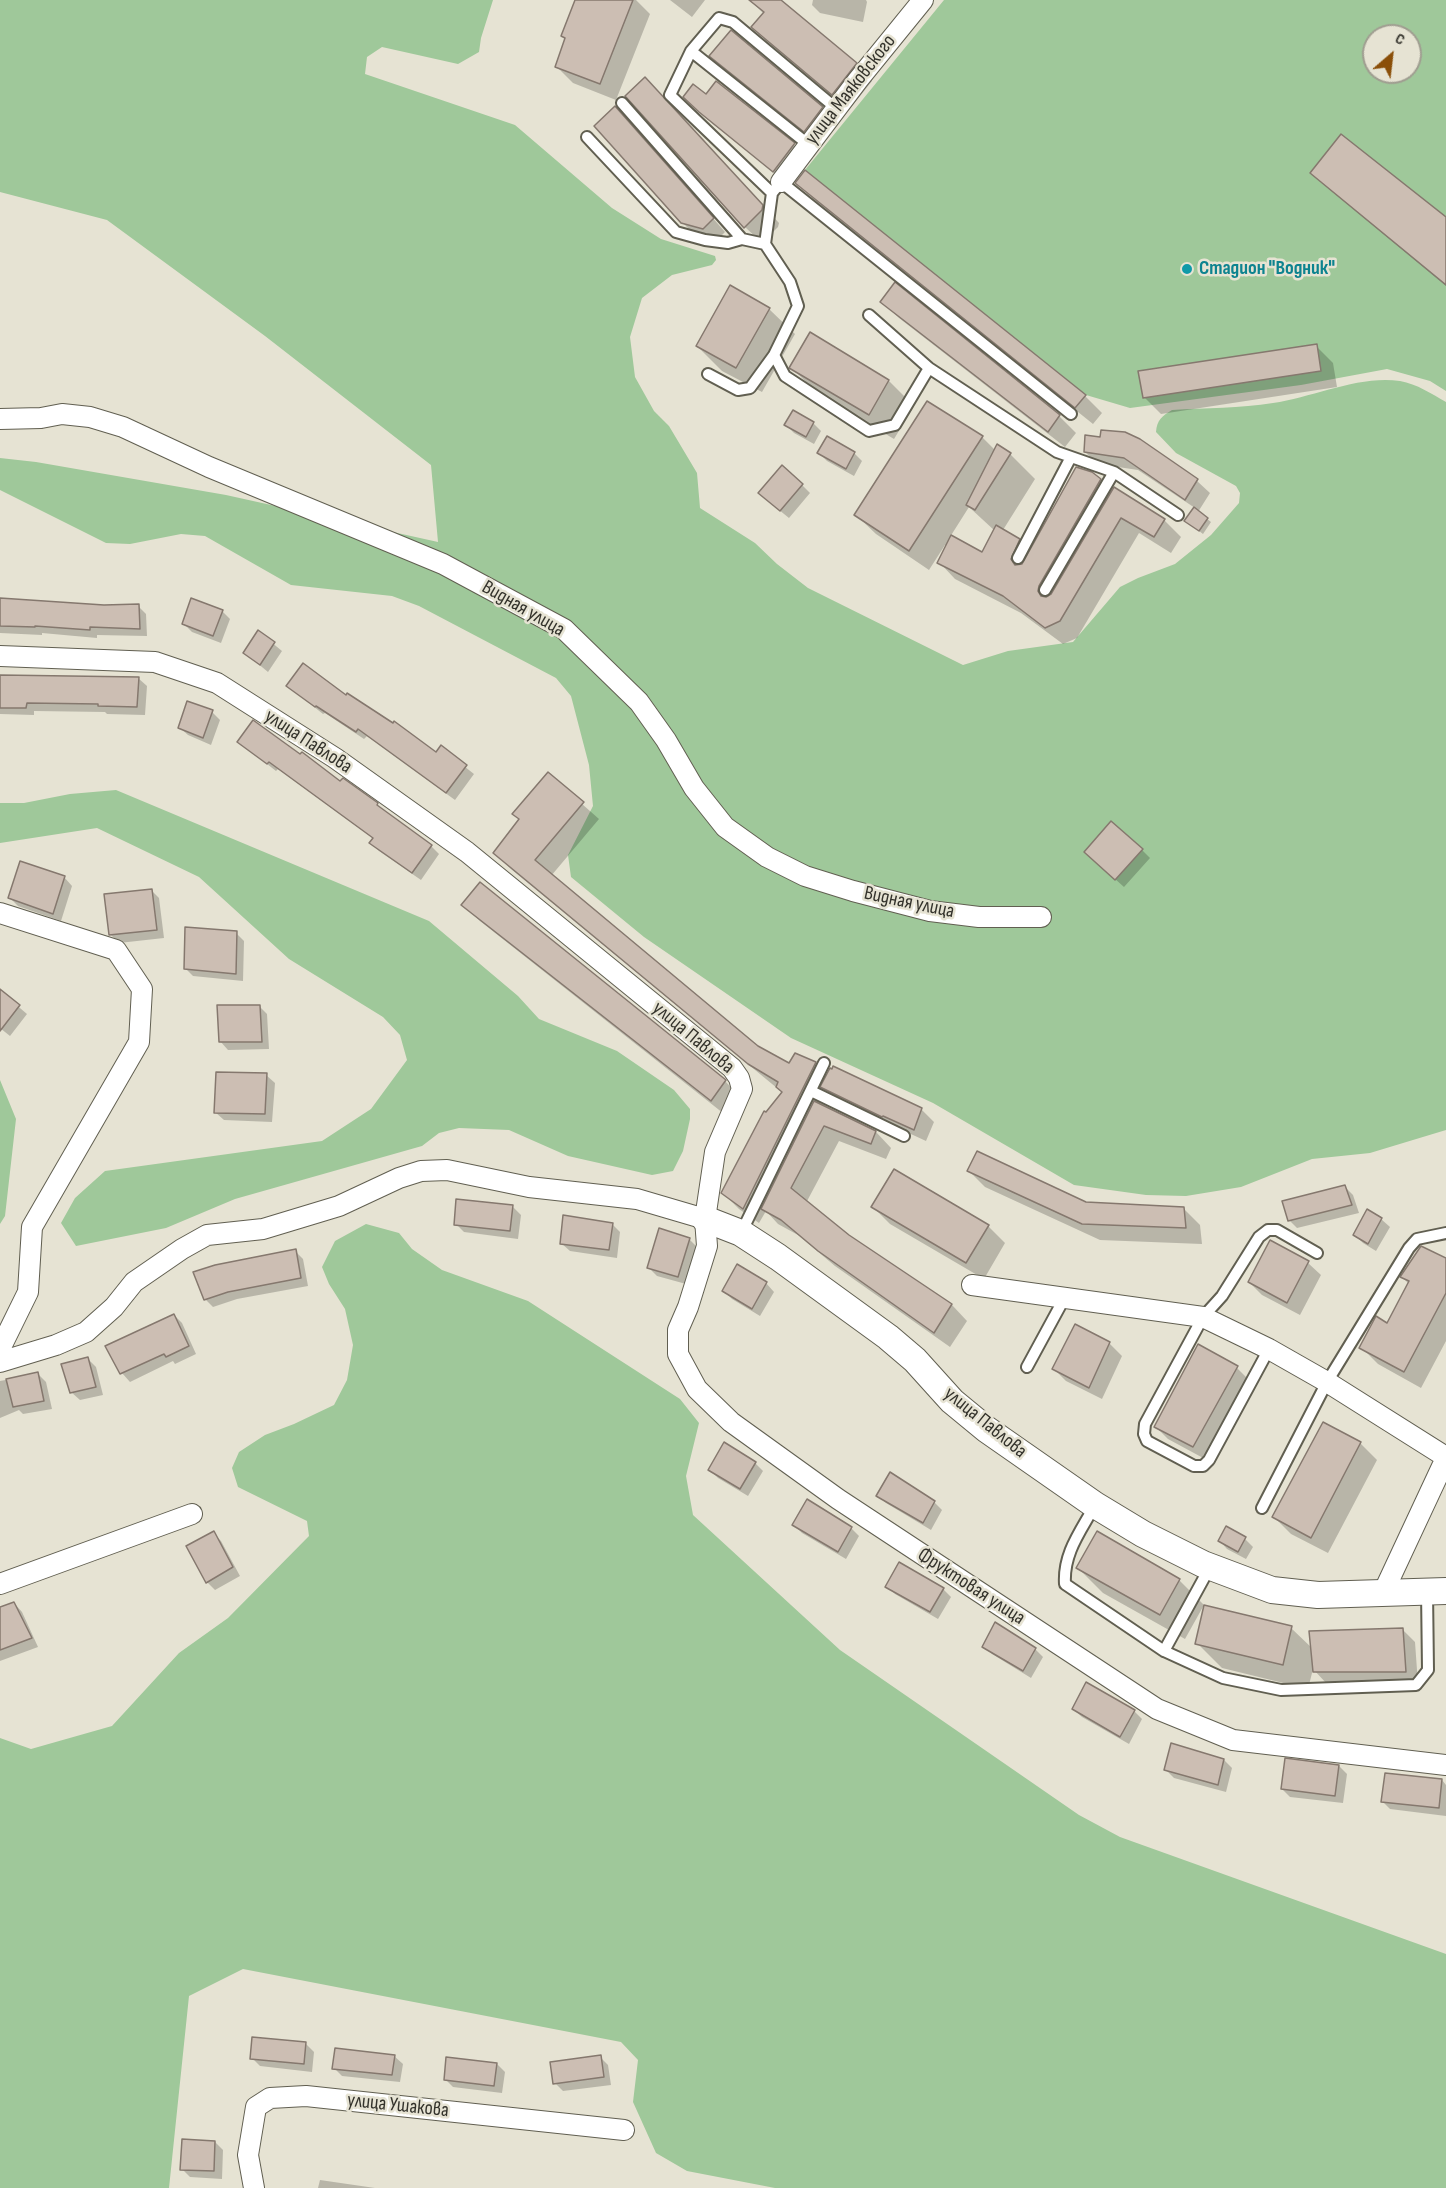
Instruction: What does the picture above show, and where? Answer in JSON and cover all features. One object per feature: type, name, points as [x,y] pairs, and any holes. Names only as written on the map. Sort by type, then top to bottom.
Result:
[{"type":"street","name":"улица Маяковского","points":[[776,187],[923,0]]},
{"type":"street","name":"Видная улица","points":[[0,419],[41,418],[62,414],[90,417],[123,427],[209,467],[443,564],[564,629],[639,702],[666,740],[694,788],[725,827],[767,857],[805,876],[930,911],[979,916],[1041,917]]},
{"type":"street","name":"улица Павлова","points":[[0,656],[155,662],[217,683],[335,758],[467,852],[723,1061],[739,1078],[742,1089],[714,1152],[705,1219],[741,1233],[888,1337],[915,1360],[952,1401],[986,1429],[1095,1505],[1143,1534],[1210,1567],[1272,1590],[1318,1595],[1436,1591]]},
{"type":"street","points":[[0,914],[116,950],[142,988],[139,1042],[32,1227],[28,1292],[0,1349]]},
{"type":"street","points":[[0,1362],[56,1345],[86,1332],[114,1307],[134,1282],[207,1235],[263,1228],[339,1206],[399,1178],[421,1171],[447,1170],[529,1187],[638,1199],[705,1219]]},
{"type":"street","name":"Фруктовая улица","points":[[705,1219],[707,1246],[688,1307],[678,1330],[678,1354],[697,1389],[730,1422],[838,1499],[1157,1710],[1233,1740],[1446,1765]]},
{"type":"street","points":[[972,1285],[1203,1317],[1269,1349],[1327,1382],[1446,1458],[1383,1593]]},
{"type":"street","points":[[0,1584],[192,1514]]},
{"type":"street","name":"улица Ушакова","points":[[254,2188],[248,2155],[256,2107],[270,2098],[306,2096],[624,2130]]},
{"type":"lane","points":[[837,109],[734,22],[719,18],[691,51],[670,95],[776,187],[1071,414]]},
{"type":"lane","points":[[691,51],[808,145]]},
{"type":"lane","points":[[622,103],[742,239]]},
{"type":"lane","points":[[587,137],[676,232],[705,240],[729,243],[742,239],[765,244]]},
{"type":"lane","points":[[708,374],[738,390],[750,388],[774,355],[798,306],[790,282],[765,244],[776,187]]},
{"type":"lane","points":[[869,315],[929,368],[1057,452],[1114,472],[1178,515]]},
{"type":"lane","points":[[774,355],[785,376],[869,431],[895,424],[929,368]]},
{"type":"lane","points":[[1018,558],[1071,457]]},
{"type":"lane","points":[[1045,590],[1114,472]]},
{"type":"lane","points":[[741,1233],[824,1063]]},
{"type":"lane","points":[[811,1091],[904,1136]]},
{"type":"lane","points":[[1269,1349],[1209,1460],[1203,1466],[1194,1466],[1148,1442],[1144,1434],[1145,1424],[1203,1317],[1222,1296],[1260,1237],[1268,1230],[1277,1230],[1317,1253]]},
{"type":"lane","points":[[1262,1508],[1327,1382],[1413,1243],[1417,1239],[1446,1233]]},
{"type":"lane","points":[[1027,1366],[1065,1297]]},
{"type":"lane","points":[[1095,1505],[1067,1557],[1064,1570],[1065,1584],[1164,1651],[1223,1678],[1281,1690],[1416,1685],[1428,1670],[1436,1591]]},
{"type":"lane","points":[[1164,1651],[1210,1567]]},
{"type":"green space","points":[[0,0],[493,0],[479,52],[458,64],[382,47],[367,57],[365,74],[515,125],[612,208],[661,239],[715,256],[716,260],[712,265],[672,275],[642,298],[630,337],[635,377],[654,411],[669,426],[697,473],[700,508],[755,543],[808,588],[963,665],[1008,651],[1073,642],[1120,587],[1175,564],[1211,535],[1239,503],[1240,493],[1236,486],[1176,453],[1156,432],[1161,419],[1172,410],[1273,403],[1353,384],[1384,380],[1412,384],[1446,402],[1446,1130],[1370,1153],[1312,1159],[1241,1187],[1186,1196],[1146,1195],[1074,1185],[933,1103],[791,1038],[644,937],[571,877],[568,855],[593,806],[589,765],[571,696],[556,678],[419,606],[392,596],[291,585],[205,536],[181,534],[130,544],[106,543],[0,490],[0,458],[36,462],[226,495],[438,542],[431,465],[265,336],[107,220],[0,192]]},
{"type":"green space","name":"Стадион \"Водник\"","points":[[944,0],[1446,0],[1446,391],[1430,381],[1387,369],[1301,385],[1130,408],[1086,395],[805,170]]},
{"type":"green space","points":[[116,790],[429,921],[518,996],[539,1019],[617,1051],[674,1090],[690,1109],[690,1119],[683,1151],[673,1171],[652,1175],[568,1156],[509,1130],[459,1128],[439,1133],[422,1146],[235,1199],[166,1228],[76,1246],[61,1223],[75,1198],[105,1171],[322,1141],[371,1109],[407,1060],[400,1035],[383,1017],[289,959],[199,877],[97,828],[0,843],[0,803],[24,803],[70,794]]},
{"type":"green space","points":[[0,1080],[16,1119],[5,1216],[0,1224]]},
{"type":"green space","points":[[366,1224],[399,1233],[412,1249],[442,1270],[528,1301],[680,1399],[699,1423],[686,1476],[693,1515],[840,1650],[1079,1815],[1120,1837],[1446,1954],[1446,2188],[775,2188],[687,2171],[656,2153],[633,2102],[638,2060],[621,2042],[243,1969],[189,1996],[169,2188],[0,2188],[0,1738],[31,1749],[112,1726],[179,1653],[228,1618],[309,1536],[307,1521],[238,1487],[232,1468],[239,1452],[265,1435],[334,1405],[347,1380],[353,1345],[345,1309],[329,1284],[322,1267],[335,1241]]},
{"type":"building","points":[[575,0],[633,0],[600,84],[555,67],[565,38],[561,36]]},
{"type":"building","points":[[749,0],[781,0],[857,63],[832,95],[751,27],[764,12]]},
{"type":"building","points":[[731,30],[823,107],[804,132],[709,56]]},
{"type":"building","points":[[645,77],[763,205],[762,210],[744,228],[625,96]]},
{"type":"building","points":[[716,81],[795,143],[773,172],[683,97],[693,84],[706,94]]},
{"type":"building","points":[[615,106],[714,218],[703,229],[681,223],[594,126]]},
{"type":"building","points":[[1341,134],[1446,217],[1446,285],[1310,173]]},
{"type":"building","points":[[805,170],[1086,395],[1075,408],[795,183]]},
{"type":"building","points":[[895,282],[1060,415],[1048,432],[880,302]]},
{"type":"building","points":[[730,285],[770,308],[736,368],[696,346]]},
{"type":"building","points":[[810,332],[889,380],[869,415],[789,368]]},
{"type":"building","points":[[1317,344],[1321,371],[1143,398],[1138,371]]},
{"type":"building","points":[[927,401],[983,436],[909,551],[854,515]]},
{"type":"building","points":[[793,410],[814,422],[806,437],[784,425]]},
{"type":"building","points":[[1101,430],[1125,432],[1140,439],[1198,479],[1185,500],[1124,458],[1084,452],[1085,435],[1100,437]]},
{"type":"building","points":[[827,436],[855,452],[846,469],[817,453]]},
{"type":"building","points":[[997,444],[1011,453],[975,510],[966,505]]},
{"type":"building","points":[[782,465],[803,484],[780,511],[758,493]]},
{"type":"building","points":[[1076,467],[1092,472],[1101,479],[1039,586],[1038,591],[1041,596],[1046,597],[1051,594],[1114,487],[1165,519],[1154,537],[1121,518],[1060,621],[1045,628],[1003,596],[937,563],[951,535],[982,552],[996,525],[1020,539],[1011,559],[1015,565],[1022,564]]},
{"type":"building","points":[[1194,507],[1208,518],[1199,531],[1184,521]]},
{"type":"building","points":[[0,598],[104,605],[139,604],[140,629],[90,627],[90,630],[0,626]]},
{"type":"building","points":[[191,598],[223,610],[213,636],[182,624]]},
{"type":"building","points":[[258,630],[275,642],[260,665],[243,653]]},
{"type":"building","points":[[303,663],[346,695],[347,693],[393,723],[394,721],[436,752],[441,745],[467,765],[446,793],[358,729],[356,732],[286,686]]},
{"type":"building","points":[[0,675],[139,677],[137,707],[27,703],[26,708],[0,708]]},
{"type":"building","points":[[187,701],[213,710],[203,738],[178,728]]},
{"type":"building","points":[[253,720],[300,754],[302,752],[340,781],[343,778],[432,845],[412,873],[369,843],[373,838],[269,762],[267,764],[237,742]]},
{"type":"building","points":[[548,772],[584,802],[535,860],[758,1046],[789,1063],[795,1053],[816,1062],[743,1209],[721,1193],[764,1111],[766,1112],[782,1092],[776,1087],[778,1082],[748,1064],[493,853],[519,819],[512,814]]},
{"type":"building","points":[[1111,821],[1143,849],[1115,880],[1084,852]]},
{"type":"building","points":[[20,861],[65,876],[53,914],[8,898]]},
{"type":"building","points":[[480,882],[726,1080],[711,1101],[461,905]]},
{"type":"building","points":[[152,889],[157,930],[109,935],[104,894]]},
{"type":"building","points":[[185,927],[237,931],[236,974],[184,969]]},
{"type":"building","points":[[0,989],[20,1005],[0,1031]]},
{"type":"building","points":[[217,1005],[260,1005],[262,1042],[219,1042]]},
{"type":"building","points":[[833,1066],[922,1108],[914,1130],[820,1087]]},
{"type":"building","points":[[216,1072],[267,1073],[265,1114],[214,1113]]},
{"type":"building","points":[[814,1101],[876,1131],[871,1144],[824,1126],[791,1188],[849,1235],[952,1304],[934,1333],[818,1251],[781,1220],[761,1209]]},
{"type":"building","points":[[977,1151],[1086,1202],[1184,1207],[1186,1228],[1082,1224],[967,1171]]},
{"type":"building","points":[[894,1169],[989,1225],[966,1263],[871,1207]]},
{"type":"building","points":[[1345,1185],[1352,1205],[1288,1221],[1282,1201]]},
{"type":"building","points":[[456,1199],[513,1205],[510,1231],[454,1225]]},
{"type":"building","points":[[1367,1209],[1382,1218],[1368,1244],[1353,1235]]},
{"type":"building","points":[[563,1215],[613,1223],[609,1250],[560,1244]]},
{"type":"building","points":[[659,1228],[690,1238],[678,1277],[647,1268]]},
{"type":"building","points":[[1270,1240],[1309,1261],[1287,1303],[1248,1282]]},
{"type":"building","points":[[1421,1246],[1446,1258],[1446,1293],[1404,1372],[1359,1348],[1376,1316],[1387,1323],[1409,1281],[1400,1277]]},
{"type":"building","points":[[296,1249],[301,1278],[228,1292],[204,1300],[193,1272],[215,1265]]},
{"type":"building","points":[[737,1264],[767,1282],[752,1309],[722,1291]]},
{"type":"building","points":[[174,1314],[189,1346],[166,1357],[164,1354],[120,1374],[105,1346]]},
{"type":"building","points":[[1075,1324],[1110,1342],[1089,1388],[1052,1369]]},
{"type":"building","points":[[1198,1344],[1238,1366],[1193,1447],[1154,1427]]},
{"type":"building","points":[[88,1357],[96,1387],[70,1393],[61,1364]]},
{"type":"building","points":[[38,1372],[44,1401],[13,1407],[6,1379]]},
{"type":"building","points":[[1323,1422],[1361,1442],[1311,1538],[1272,1517]]},
{"type":"building","points":[[724,1442],[756,1462],[740,1489],[708,1470]]},
{"type":"building","points":[[890,1472],[935,1501],[923,1523],[876,1496]]},
{"type":"building","points":[[807,1499],[852,1527],[838,1552],[792,1525]]},
{"type":"building","points":[[1226,1526],[1246,1537],[1238,1552],[1218,1541]]},
{"type":"building","points":[[214,1531],[233,1567],[206,1583],[186,1546]]},
{"type":"building","points":[[1097,1531],[1180,1579],[1160,1615],[1076,1568]]},
{"type":"building","points":[[899,1562],[944,1588],[930,1612],[885,1587]]},
{"type":"building","points":[[14,1602],[32,1638],[0,1650],[0,1607]]},
{"type":"building","points":[[1204,1605],[1292,1626],[1283,1665],[1195,1644]]},
{"type":"building","points":[[995,1622],[1036,1648],[1023,1671],[982,1647]]},
{"type":"building","points":[[1403,1628],[1406,1672],[1313,1672],[1309,1631]]},
{"type":"building","points":[[1086,1682],[1135,1710],[1120,1737],[1072,1709]]},
{"type":"building","points":[[1171,1743],[1224,1759],[1218,1785],[1164,1770]]},
{"type":"building","points":[[1285,1758],[1339,1765],[1335,1796],[1281,1789]]},
{"type":"building","points":[[1385,1773],[1442,1779],[1439,1808],[1381,1802]]},
{"type":"building","points":[[252,2037],[306,2042],[304,2064],[250,2059]]},
{"type":"building","points":[[335,2048],[395,2055],[392,2075],[332,2069]]},
{"type":"building","points":[[601,2055],[604,2077],[553,2084],[550,2062]]},
{"type":"building","points":[[446,2057],[497,2063],[494,2086],[444,2080]]},
{"type":"building","points":[[182,2139],[215,2141],[214,2171],[180,2170]]},
{"type":"place","name":"Стадион \"Водник\"","points":[[1187,269]]}]
